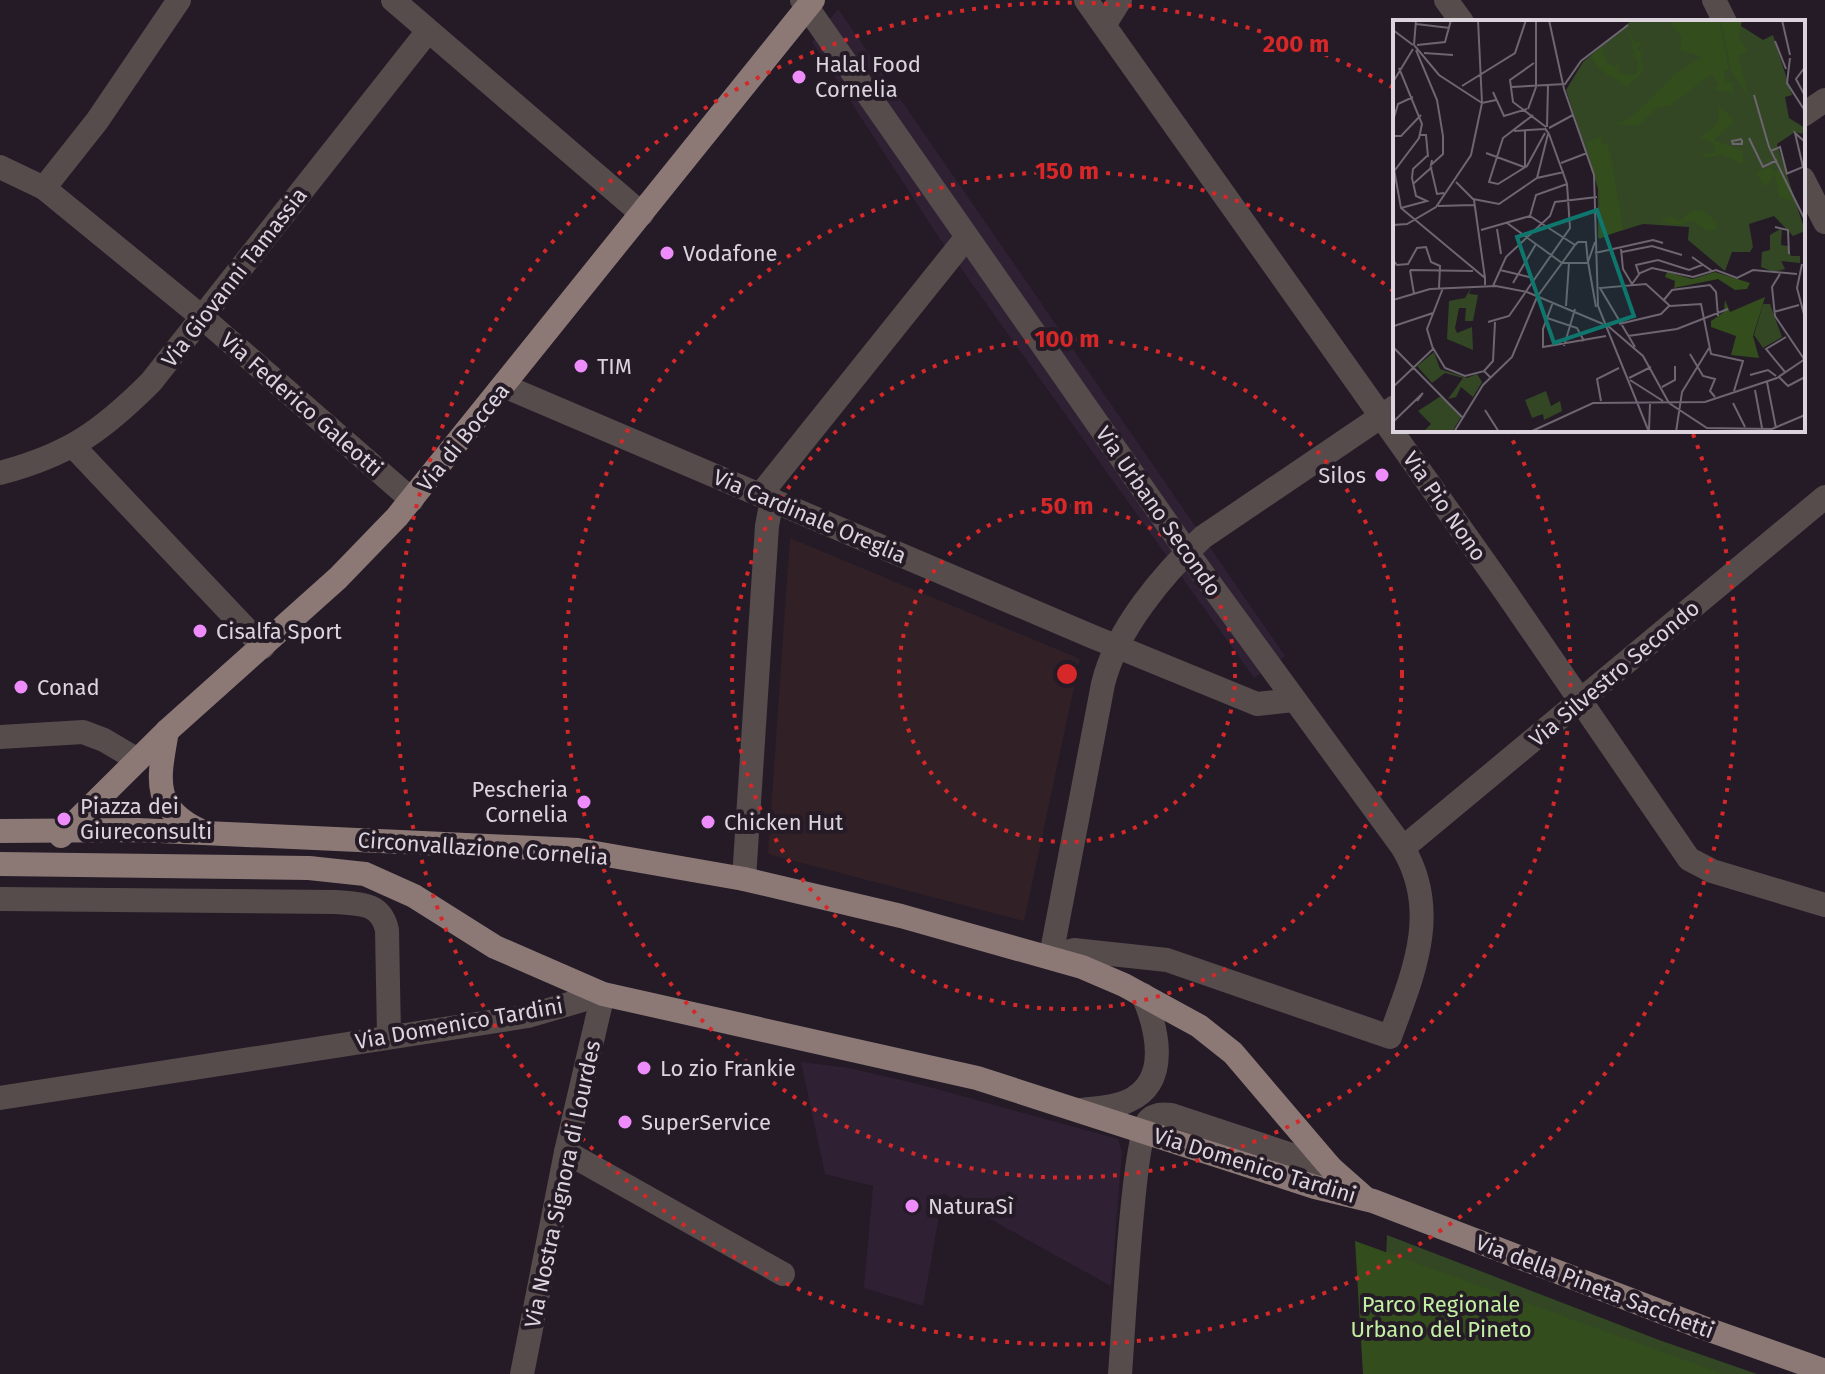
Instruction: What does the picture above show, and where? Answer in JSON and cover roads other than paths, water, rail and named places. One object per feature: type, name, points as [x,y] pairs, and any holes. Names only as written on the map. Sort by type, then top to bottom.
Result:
[{"type":"main road","name":"Via di Boccea","points":[[67,830],[167,731],[351,566],[412,500],[642,214],[807,2]]},
{"type":"main road","points":[[167,731],[161,773],[162,795],[176,817],[207,833]]},
{"type":"main road","points":[[33,863],[67,830]]},
{"type":"main road","name":"Circonvallazione Cornelia","points":[[0,831],[207,833],[595,852],[744,879],[1051,956],[1104,975],[1199,1026],[1222,1043],[1331,1168],[1367,1199]]},
{"type":"main road","name":"Circonvallazione Cornelia","points":[[0,864],[309,868],[365,874],[414,896],[495,947],[603,994]]},
{"type":"main road","name":"Via Domenico Tardini","points":[[603,994],[969,1076],[1315,1187],[1367,1199]]},
{"type":"main road","name":"Via della Pineta Sacchetti","points":[[1367,1199],[1701,1327],[1825,1371]]},
{"type":"street","points":[[44,188],[97,121],[179,0]]},
{"type":"street","points":[[393,0],[642,214]]},
{"type":"street","name":"Via Pio Nono","points":[[1086,0],[1388,412]]},
{"type":"street","points":[[1105,24],[1120,0]]},
{"type":"street","points":[[1446,0],[1461,20]]},
{"type":"street","points":[[1714,0],[1724,20]]},
{"type":"street","name":"Via Urbano Secondo","points":[[807,2],[966,238],[1187,552],[1403,848],[1419,889],[1423,929],[1414,971],[1390,1037]]},
{"type":"street","name":"Via Giovanni Tamassia","points":[[0,473],[74,447],[134,399],[203,318],[428,31]]},
{"type":"street","points":[[1805,114],[1825,100]]},
{"type":"street","name":"Via Federico Galeotti","points":[[0,167],[44,188],[203,318],[412,500]]},
{"type":"street","points":[[1805,183],[1825,222]]},
{"type":"street","points":[[744,879],[766,542],[766,497],[966,238]]},
{"type":"street","name":"Via Cardinale Oreglia","points":[[504,386],[1257,704],[1293,700]]},
{"type":"street","points":[[1051,956],[1103,684],[1115,646],[1127,626],[1187,552],[1203,537],[1388,412]]},
{"type":"street","name":"Via Pio Nono","points":[[1401,432],[1580,702],[1692,861],[1712,871],[1825,905]]},
{"type":"street","points":[[74,447],[263,647]]},
{"type":"street","name":"Via Silvestro Secondo","points":[[1403,848],[1825,497]]},
{"type":"street","points":[[0,737],[83,732],[99,737],[138,760]]},
{"type":"street","points":[[0,890],[33,863]]},
{"type":"street","points":[[0,899],[335,902],[371,906],[383,918],[387,930],[389,1036]]},
{"type":"street","name":"Circonvallazione Cornelia","points":[[1051,956],[1074,950],[1167,960],[1390,1037]]},
{"type":"street","name":"Via Domenico Tardini","points":[[0,1098],[528,1016],[603,994]]},
{"type":"street","name":"Via Nostra Signora di Lourdes","points":[[522,1374],[566,1152],[603,994]]},
{"type":"street","points":[[1079,1110],[1128,1102],[1142,1092],[1151,1079],[1158,1045],[1143,995]]},
{"type":"street","name":"Via Domenico Tardini","points":[[1144,1131],[1154,1116],[1171,1115],[1331,1168]]},
{"type":"street","points":[[1120,1374],[1144,1131]]},
{"type":"street","points":[[566,1152],[783,1274]]},
{"type":"place","name":"Halal Food Cornelia","points":[[799,77]]},
{"type":"place","name":"Vodafone","points":[[667,253]]},
{"type":"place","name":"TIM","points":[[581,366]]},
{"type":"place","name":"Silos","points":[[1382,475]]},
{"type":"place","name":"Cisalfa Sport","points":[[200,631]]},
{"type":"place","name":"Conad","points":[[21,687]]},
{"type":"place","name":"Pescheria Cornelia","points":[[584,802]]},
{"type":"place","name":"Piazza dei Giureconsulti","points":[[64,819]]},
{"type":"place","name":"Chicken Hut","points":[[708,822]]},
{"type":"place","name":"Lo zio Frankie","points":[[644,1068]]},
{"type":"place","name":"SuperService","points":[[625,1122]]},
{"type":"place","name":"NaturaSì","points":[[912,1206]]},
{"type":"park label","name":"Parco Regionale Urbano del Pineto","points":[[1441,1316]]}]
